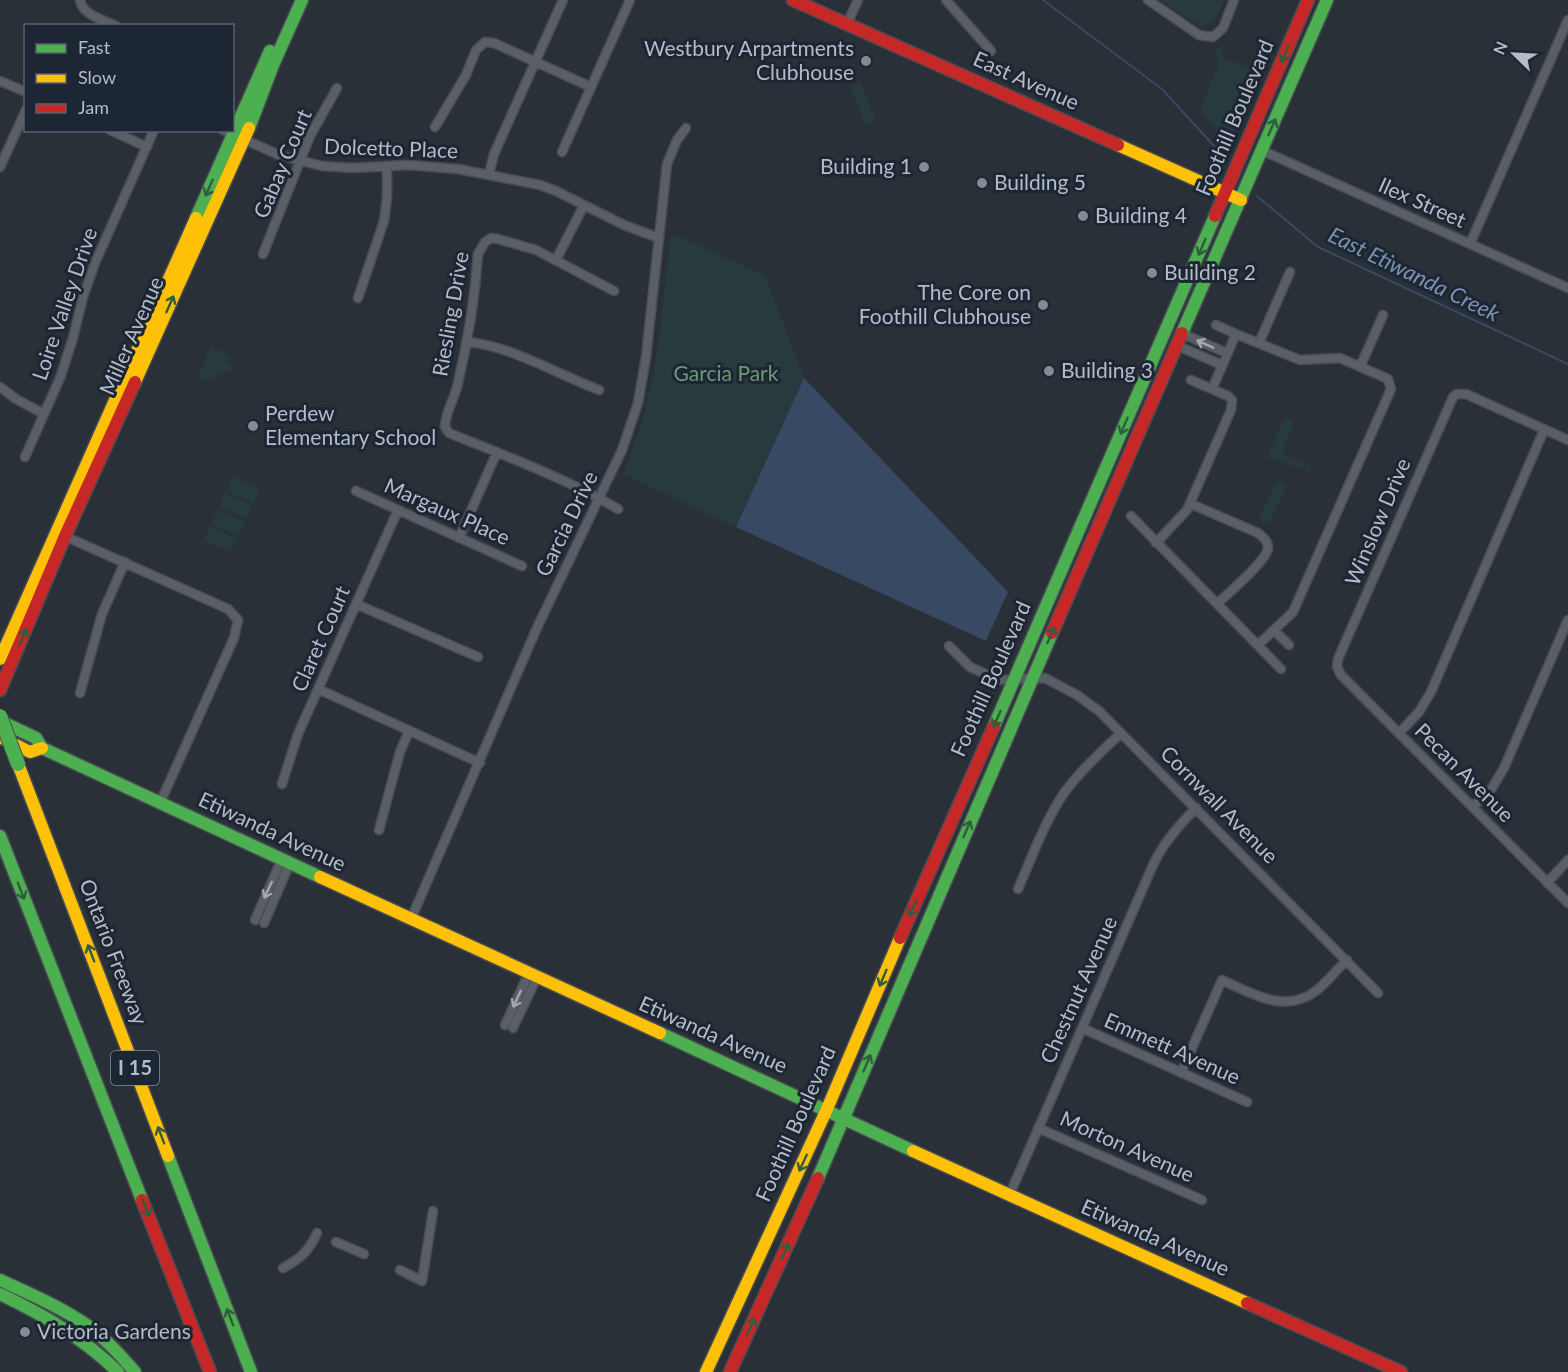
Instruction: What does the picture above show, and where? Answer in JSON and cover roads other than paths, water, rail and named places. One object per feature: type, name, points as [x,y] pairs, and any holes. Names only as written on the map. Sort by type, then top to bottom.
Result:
[{"type":"main road","name":"Miller Avenue","points":[[0,690],[61,534],[293,0]]},
{"type":"main road","name":"Miller Avenue","points":[[233,135],[273,65],[302,0]]},
{"type":"main road","name":"East Avenue","points":[[793,0],[1241,200]]},
{"type":"main road","name":"Foothill Boulevard","points":[[706,1372],[827,1109],[1308,0]]},
{"type":"main road","name":"Foothill Boulevard","points":[[730,1372],[844,1117],[918,941],[1327,0]]},
{"type":"main road","name":"Miller Avenue","points":[[0,659],[61,534]]},
{"type":"main road","name":"Ontario Freeway","points":[[0,716],[251,1372]]},
{"type":"main road","name":"Etiwanda Avenue","points":[[0,722],[36,738],[42,748],[160,803],[827,1109],[914,1152],[1401,1372]]},
{"type":"main road","name":"Etiwanda Avenue","points":[[0,737],[30,752],[42,748]]},
{"type":"main road","name":"I 15","points":[[0,836],[210,1372]]},
{"type":"main road","points":[[0,1280],[88,1326],[135,1372]]},
{"type":"main road","points":[[0,1294],[42,1313],[89,1345],[118,1372]]},
{"type":"main road","points":[[89,1345],[93,1342],[97,1343],[112,1354],[128,1372]]},
{"type":"street","points":[[489,174],[494,154],[563,0]]},
{"type":"street","points":[[562,152],[630,0]]},
{"type":"street","points":[[847,24],[858,0]]},
{"type":"street","points":[[946,0],[991,51]]},
{"type":"street","points":[[1148,0],[1199,35],[1213,37],[1223,28],[1234,0]]},
{"type":"street","points":[[80,3],[89,13],[112,24]]},
{"type":"street","points":[[1470,244],[1568,20]]},
{"type":"street","points":[[435,127],[461,84],[481,44],[494,43],[591,87]]},
{"type":"street","points":[[0,81],[24,91]]},
{"type":"street","name":"Gabay Court","points":[[263,254],[282,211],[299,161],[314,128],[337,88]]},
{"type":"street","points":[[0,167],[24,114]]},
{"type":"street","name":"Garcia Drive","points":[[411,919],[536,630],[622,450],[638,404],[646,357],[667,164],[676,140],[686,128]]},
{"type":"street","points":[[114,132],[147,147]]},
{"type":"street","name":"Loire Valley Drive","points":[[25,457],[60,378],[95,263],[153,132]]},
{"type":"street","name":"Dolcetto Place","points":[[233,135],[299,161],[344,168],[408,165],[458,169],[540,185],[624,225],[659,238]]},
{"type":"street","name":"Ilex Street","points":[[1262,150],[1568,288]]},
{"type":"street","points":[[358,298],[384,221],[387,167]]},
{"type":"street","points":[[584,205],[556,260],[614,291]]},
{"type":"street","name":"Riesling Drive","points":[[497,452],[449,433],[445,427],[446,417],[458,386],[478,254],[485,242],[491,238],[498,238],[536,250],[556,260]]},
{"type":"street","points":[[1259,343],[1290,272]]},
{"type":"street","points":[[1360,367],[1383,315]]},
{"type":"street","points":[[1216,325],[1300,360],[1340,358],[1388,380],[1391,389],[1293,612],[1258,645]]},
{"type":"street","points":[[1212,389],[1236,334]]},
{"type":"street","points":[[1181,340],[1227,353]]},
{"type":"street","points":[[1181,340],[1197,354],[1221,367]]},
{"type":"street","points":[[466,342],[480,343],[504,350],[599,390]]},
{"type":"street","points":[[1156,543],[1191,504],[1232,404],[1228,396],[1191,380]]},
{"type":"street","points":[[0,387],[16,399],[44,414]]},
{"type":"street","name":"Winslow Drive","points":[[1337,668],[1338,659],[1450,401],[1457,394],[1466,394],[1544,430]]},
{"type":"street","points":[[1399,733],[1419,712],[1431,692],[1544,430],[1568,441]]},
{"type":"street","points":[[459,538],[497,452],[599,498],[618,509]]},
{"type":"street","name":"Margaux Place","points":[[356,491],[522,566]]},
{"type":"street","points":[[1191,504],[1258,533],[1266,539],[1268,547],[1262,560],[1217,604]]},
{"type":"street","name":"Claret Court","points":[[282,784],[298,734],[398,510]]},
{"type":"street","points":[[1131,516],[1281,669]]},
{"type":"street","points":[[61,534],[228,609],[238,620],[234,638],[160,803]]},
{"type":"street","points":[[80,693],[102,614],[125,562]]},
{"type":"street","points":[[356,604],[478,657]]},
{"type":"street","points":[[1473,807],[1492,788],[1504,768],[1568,620]]},
{"type":"street","points":[[1274,630],[1289,645]]},
{"type":"street","name":"Cornwall Avenue","points":[[949,646],[970,667],[999,680],[1045,678],[1077,695],[1099,711],[1378,993]]},
{"type":"street","name":"Pecan Avenue","points":[[1337,668],[1341,675],[1568,903]]},
{"type":"street","points":[[318,689],[480,763]]},
{"type":"street","points":[[379,830],[400,752],[409,730]]},
{"type":"street","points":[[1018,889],[1042,832],[1065,793],[1087,766],[1121,732]]},
{"type":"street","name":"Chestnut Avenue","points":[[1010,1196],[1156,857],[1179,825],[1196,808]]},
{"type":"street","points":[[1547,883],[1568,860]]},
{"type":"street","points":[[259,921],[286,861]]},
{"type":"street","points":[[1181,1073],[1222,980],[1262,998],[1276,1002],[1289,1002],[1304,998],[1317,990],[1347,960]]},
{"type":"street","points":[[509,1026],[533,975]]},
{"type":"street","name":"Emmett Avenue","points":[[1082,1028],[1246,1102]]},
{"type":"street","name":"Morton Avenue","points":[[1038,1128],[1202,1200]]},
{"type":"street","points":[[400,1270],[422,1281],[433,1211]]},
{"type":"street","points":[[283,1268],[306,1253],[317,1233]]},
{"type":"street","points":[[336,1242],[364,1254]]},
{"type":"water","points":[[804,378],[1008,592],[986,641],[736,527]]},
{"type":"waterway","name":"East Etiwanda Creek","points":[[1043,0],[1162,89],[1224,157]]},
{"type":"waterway","name":"East Etiwanda Creek","points":[[1257,196],[1318,247],[1568,364]]},
{"type":"place","name":"Westbury Arpartments Clubhouse","points":[[866,61]]},
{"type":"place","name":"Building 1","points":[[924,167]]},
{"type":"place","name":"Building 5","points":[[982,183]]},
{"type":"place","name":"Building 4","points":[[1083,216]]},
{"type":"place","name":"Building 2","points":[[1152,273]]},
{"type":"place","name":"The Core on Foothill Clubhouse","points":[[1043,305]]},
{"type":"place","name":"Building 3","points":[[1049,371]]},
{"type":"place","name":"Perdew Elementary School","points":[[253,426]]},
{"type":"place","name":"Victoria Gardens","points":[[25,1332]]},
{"type":"park label","name":"Garcia Park","points":[[726,374]]}]
